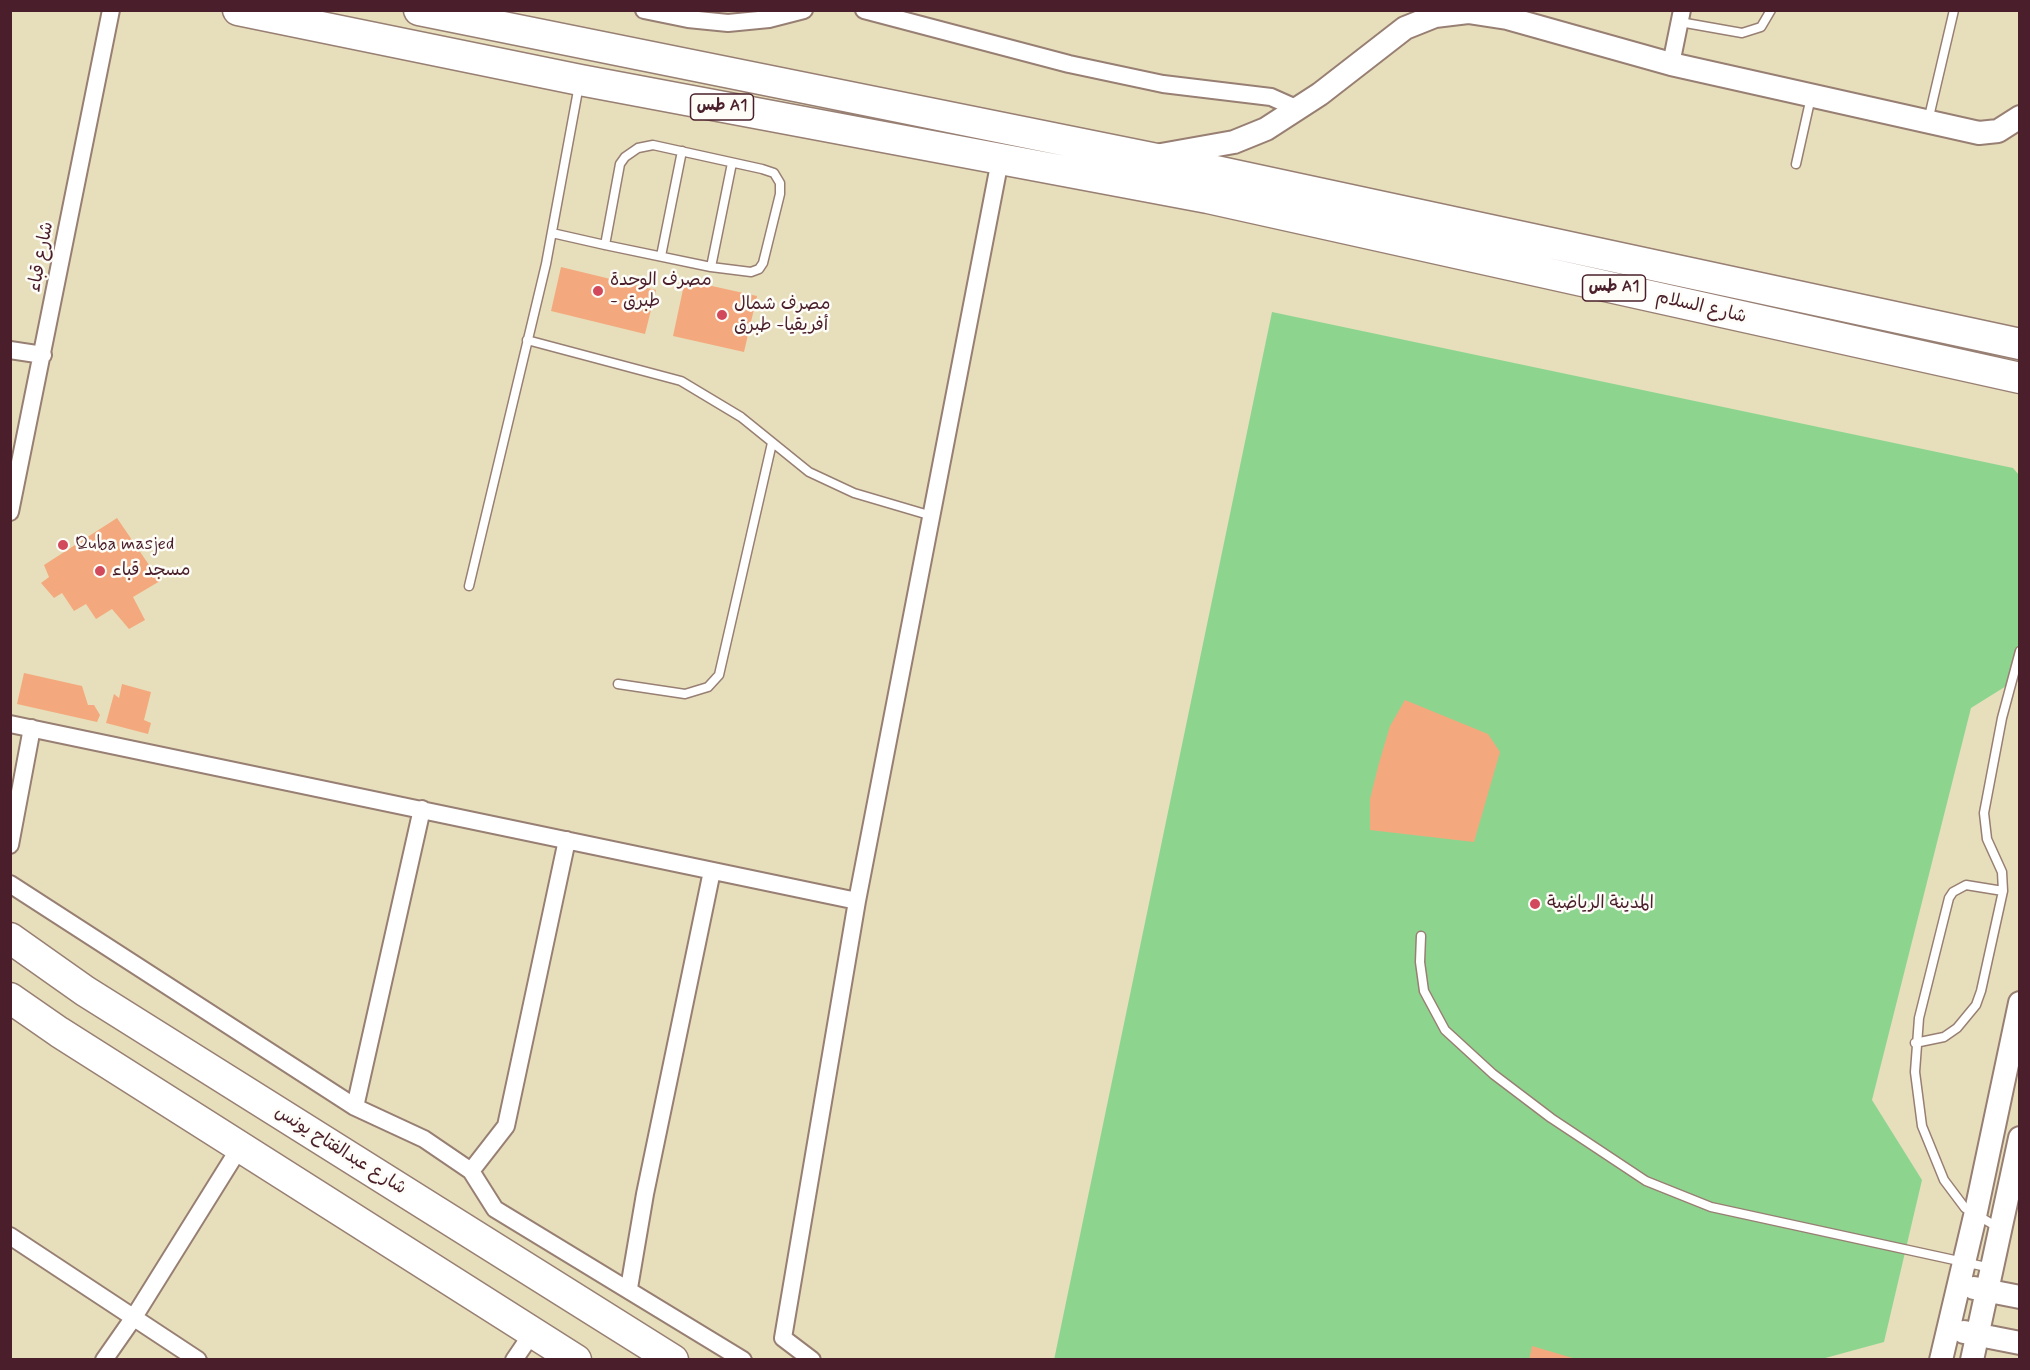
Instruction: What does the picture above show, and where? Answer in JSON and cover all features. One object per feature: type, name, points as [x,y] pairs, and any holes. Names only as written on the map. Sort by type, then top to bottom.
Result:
[{"type":"highway","name":"طس A1","points":[[238,10],[580,80],[1000,160],[1209,184]]},
{"type":"highway","name":"طس A1","points":[[419,10],[1148,157],[1209,184]]},
{"type":"highway","name":"شارع السلام","points":[[1209,184],[2019,344]]},
{"type":"highway","name":"شارع السلام","points":[[1209,184],[2019,378]]},
{"type":"highway","name":"شارع عبدالفتاح يونس","points":[[10,938],[85,991],[673,1359]]},
{"type":"highway","points":[[10,998],[59,1032],[576,1359]]},
{"type":"main road","points":[[1148,157],[1234,142],[1266,129],[1298,109],[1392,36],[1420,21],[1452,12],[1508,18],[1671,64],[1928,122],[1989,133],[2007,128],[2019,117]]},
{"type":"main road","points":[[1941,1359],[1975,1216],[2019,1003]]},
{"type":"main road","points":[[1972,1359],[2019,1138]]},
{"type":"main road","points":[[1958,1285],[2019,1297]]},
{"type":"main road","points":[[1947,1329],[2019,1343]]},
{"type":"street","name":"شارع قباء","points":[[10,512],[111,10]]},
{"type":"street","points":[[644,10],[688,19],[728,23],[769,19],[804,10]]},
{"type":"street","points":[[864,10],[1079,66],[1163,84],[1271,97],[1298,109]]},
{"type":"street","points":[[1671,64],[1681,16]]},
{"type":"street","points":[[812,1359],[783,1338],[857,901],[1000,160]]},
{"type":"street","points":[[10,350],[43,355]]},
{"type":"street","points":[[10,724],[857,901]]},
{"type":"street","points":[[10,844],[32,728]]},
{"type":"street","points":[[356,1107],[422,809]]},
{"type":"street","points":[[471,1171],[506,1126],[567,840]]},
{"type":"street","points":[[629,1288],[645,1194],[712,871]]},
{"type":"street","points":[[10,884],[356,1107],[424,1139],[471,1171],[495,1209],[743,1359]]},
{"type":"street","points":[[104,1359],[134,1317],[240,1147]]},
{"type":"street","points":[[10,1236],[198,1359]]},
{"type":"street","points":[[514,1359],[533,1332]]},
{"type":"lane","points":[[1681,16],[1742,33],[1761,27],[1771,10]]},
{"type":"lane","points":[[1928,122],[1954,10]]},
{"type":"lane","points":[[469,586],[552,232],[580,80]]},
{"type":"lane","points":[[1796,164],[1811,96]]},
{"type":"lane","points":[[552,232],[605,245],[711,267],[747,272],[761,266],[780,194],[780,183],[774,173],[645,146],[625,157],[618,173],[605,245]]},
{"type":"lane","points":[[661,256],[682,152]]},
{"type":"lane","points":[[711,267],[732,163]]},
{"type":"lane","points":[[527,340],[681,381],[722,403],[809,472],[838,486],[932,516]]},
{"type":"lane","points":[[618,684],[685,694],[708,687],[719,675],[772,443]]},
{"type":"lane","points":[[1915,1043],[1944,1037],[1958,1028],[1976,1005],[2003,891],[2002,872],[1987,839],[1984,813],[2002,718],[2019,651]]},
{"type":"lane","points":[[2001,1228],[1975,1216],[1953,1195],[1930,1151],[1917,1099],[1915,1043],[1923,1000],[1949,898],[1953,892],[1966,885],[2003,891]]},
{"type":"lane","points":[[1421,936],[1420,962],[1424,991],[1445,1030],[1518,1093],[1625,1168],[1667,1191],[1711,1207],[1992,1269]]},
{"type":"green space","name":"المدينة الرياضية","points":[[1272,312],[2013,468],[2019,475],[2019,678],[1971,708],[1872,1100],[1922,1180],[1884,1342],[1818,1360],[1054,1360]]},
{"type":"building","points":[[561,267],[656,290],[645,334],[551,311]]},
{"type":"building","points":[[685,280],[757,296],[744,352],[673,336]]},
{"type":"building","name":"مسجد قباء","points":[[117,518],[160,581],[133,597],[145,620],[129,629],[112,609],[96,619],[86,604],[74,611],[62,593],[54,598],[41,583],[49,577],[44,565]]},
{"type":"building","points":[[24,673],[82,686],[88,705],[94,705],[100,715],[97,722],[17,704]]},
{"type":"building","points":[[122,684],[151,692],[144,720],[151,723],[148,734],[106,723],[114,694],[119,698]]},
{"type":"building","points":[[1405,700],[1488,734],[1500,752],[1474,842],[1370,830],[1370,799],[1379,763],[1390,726]]},
{"type":"building","points":[[1532,1346],[1576,1359],[1576,1360],[1529,1360]]},
{"type":"place","name":"مصرف الوحدة - طبرق","points":[[598,291]]},
{"type":"place","name":"مصرف شمال أفريقيا- طبرق","points":[[722,315]]},
{"type":"place","name":"Quba masjed","points":[[63,545]]},
{"type":"place","name":"مسجد قباء","points":[[100,571]]},
{"type":"place","name":"المدينة الرياضية","points":[[1535,904]]}]
